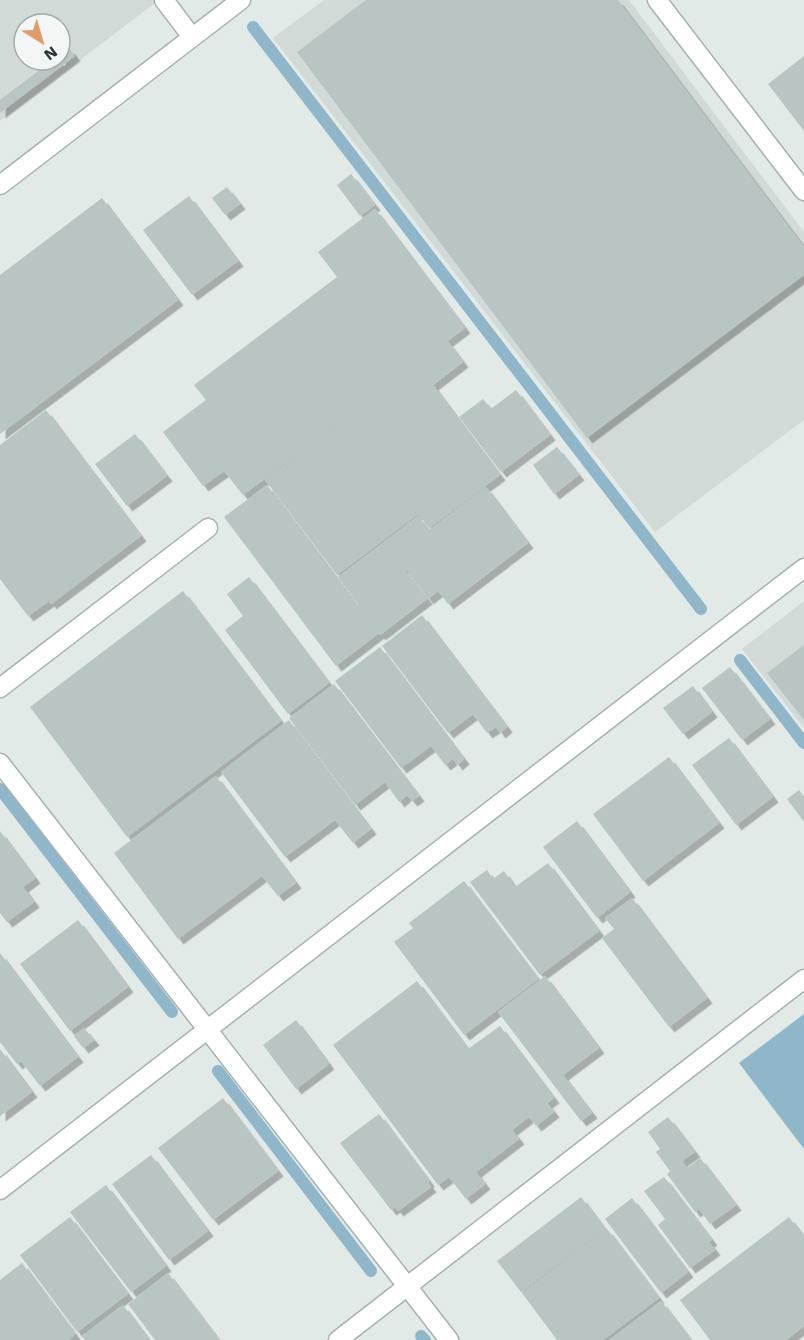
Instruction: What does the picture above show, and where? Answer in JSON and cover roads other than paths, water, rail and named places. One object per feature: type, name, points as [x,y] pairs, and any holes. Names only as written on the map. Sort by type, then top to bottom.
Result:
[{"type":"street","points":[[164,0],[192,37]]},
{"type":"street","points":[[0,185],[241,0]]},
{"type":"street","points":[[657,0],[804,191]]},
{"type":"street","points":[[0,688],[208,528]]},
{"type":"street","points":[[0,1190],[804,568]]},
{"type":"street","points":[[0,763],[449,1340]]},
{"type":"street","points":[[338,1340],[804,980]]},
{"type":"water","points":[[804,1014],[804,1149],[739,1063]]},
{"type":"waterway","points":[[253,27],[701,609]]},
{"type":"waterway","points":[[740,660],[804,743]]},
{"type":"waterway","points":[[0,789],[172,1012]]},
{"type":"waterway","points":[[218,1071],[371,1271]]},
{"type":"waterway","points":[[421,1336],[425,1340]]}]
